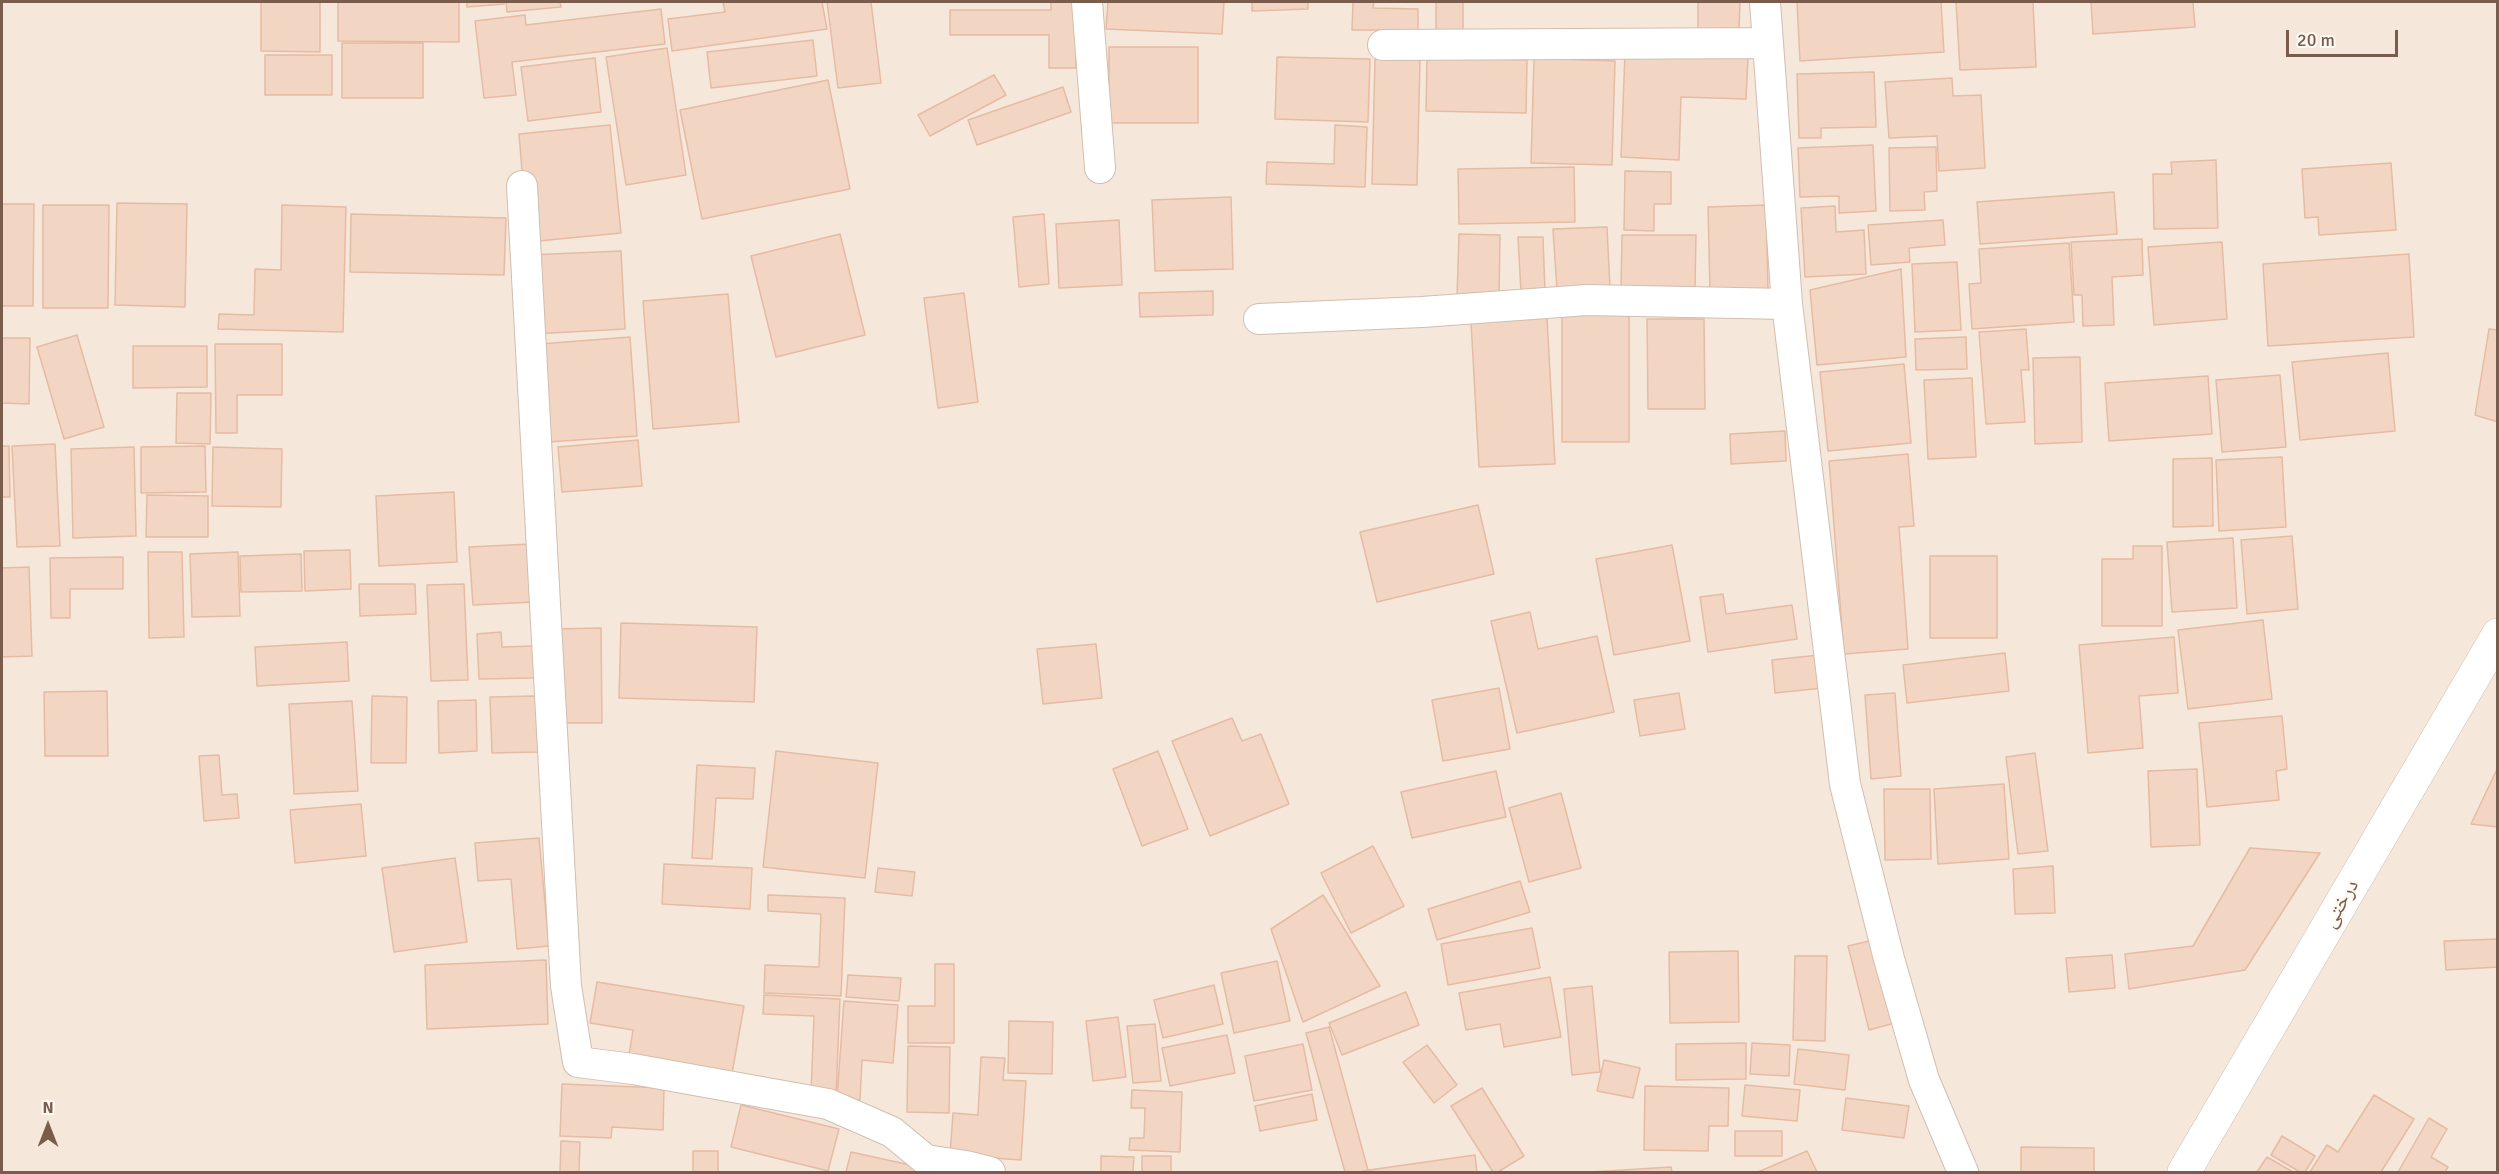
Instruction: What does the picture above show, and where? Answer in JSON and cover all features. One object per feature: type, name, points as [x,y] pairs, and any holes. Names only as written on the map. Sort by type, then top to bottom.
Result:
[{"type":"street","points":[[1088,2],[1100,168]]},
{"type":"street","points":[[1765,2],[1766,44],[1787,304],[1845,784],[1889,959],[1924,1080],[1963,1173]]},
{"type":"street","points":[[1383,45],[1766,44]]},
{"type":"street","points":[[522,186],[566,986],[578,1062],[633,1069],[828,1104],[892,1132],[926,1160],[966,1166],[990,1173]]},
{"type":"street","points":[[1259,319],[1422,312],[1587,300],[1787,304]]},
{"type":"street","name":"درختی","points":[[2184,1173],[2498,635]]},
{"type":"shaded area","points":[[2,2],[2497,2],[2497,1172],[2,1172]]},
{"type":"building","points":[[261,2],[320,2],[320,52],[261,51]]},
{"type":"building","points":[[338,2],[459,2],[459,42],[338,41]]},
{"type":"building","points":[[467,2],[504,2],[504,4],[467,7]]},
{"type":"building","points":[[506,2],[560,2],[561,7],[507,12]]},
{"type":"building","points":[[723,2],[822,2],[827,29],[672,51],[668,19],[725,12]]},
{"type":"building","points":[[827,2],[871,2],[881,83],[838,88]]},
{"type":"building","points":[[1051,2],[1076,2],[1076,68],[1049,68],[1049,35],[950,35],[950,10],[1051,10]]},
{"type":"building","points":[[1108,2],[1224,2],[1222,34],[1106,29]]},
{"type":"building","points":[[1252,2],[1308,2],[1308,9],[1252,11]]},
{"type":"building","points":[[1353,2],[1374,2],[1373,8],[1418,9],[1418,30],[1352,30]]},
{"type":"building","points":[[1436,2],[1463,2],[1463,34],[1436,35]]},
{"type":"building","points":[[1698,2],[1740,2],[1739,30],[1698,29]]},
{"type":"building","points":[[1797,2],[1941,2],[1944,52],[1800,61]]},
{"type":"building","points":[[1956,2],[2033,2],[2036,67],[1960,70]]},
{"type":"building","points":[[2091,2],[2193,2],[2195,27],[2093,34]]},
{"type":"building","points":[[661,9],[665,44],[512,62],[516,95],[484,98],[475,21],[525,15],[526,25]]},
{"type":"building","points":[[813,40],[817,76],[711,88],[707,52]]},
{"type":"building","points":[[342,43],[423,43],[423,98],[342,98]]},
{"type":"building","points":[[1109,47],[1198,47],[1198,123],[1109,123]]},
{"type":"building","points":[[667,48],[686,175],[626,185],[606,57]]},
{"type":"building","points":[[1625,53],[1748,57],[1746,99],[1681,97],[1679,160],[1621,157]]},
{"type":"building","points":[[265,55],[332,55],[332,95],[265,95]]},
{"type":"building","points":[[1277,57],[1370,59],[1368,122],[1275,119]]},
{"type":"building","points":[[595,58],[601,112],[528,121],[521,67]]},
{"type":"building","points":[[1427,58],[1527,60],[1526,113],[1426,111]]},
{"type":"building","points":[[1534,58],[1615,61],[1612,165],[1531,163]]},
{"type":"building","points":[[1375,59],[1420,60],[1417,185],[1372,184]]},
{"type":"building","points":[[1874,72],[1876,127],[1821,128],[1821,138],[1799,138],[1797,74]]},
{"type":"building","points":[[994,75],[1006,95],[930,136],[918,115]]},
{"type":"building","points":[[1952,78],[1953,96],[1981,95],[1985,168],[1939,171],[1937,136],[1889,138],[1885,82]]},
{"type":"building","points":[[828,80],[850,189],[702,219],[680,110]]},
{"type":"building","points":[[1063,87],[1071,112],[977,145],[968,120]]},
{"type":"building","points":[[610,125],[621,233],[528,242],[519,134]]},
{"type":"building","points":[[1335,125],[1367,127],[1365,187],[1266,184],[1267,162],[1334,164]]},
{"type":"building","points":[[1873,145],[1876,211],[1839,213],[1839,196],[1800,197],[1798,148]]},
{"type":"building","points":[[1936,147],[1937,191],[1924,192],[1925,210],[1890,211],[1889,148]]},
{"type":"building","points":[[2216,160],[2218,228],[2154,229],[2153,174],[2172,174],[2171,162]]},
{"type":"building","points":[[2391,163],[2396,230],[2319,235],[2318,217],[2305,218],[2302,169]]},
{"type":"building","points":[[1574,167],[1575,222],[1459,224],[1458,169]]},
{"type":"building","points":[[1625,171],[1671,172],[1671,204],[1654,204],[1654,231],[1624,230]]},
{"type":"building","points":[[2114,192],[2117,234],[1980,244],[1977,202]]},
{"type":"building","points":[[1231,197],[1233,269],[1155,271],[1152,200]]},
{"type":"building","points":[[117,203],[187,204],[185,307],[115,305]]},
{"type":"building","points":[[2,204],[34,204],[33,306],[2,306]]},
{"type":"building","points":[[43,205],[109,205],[108,308],[43,308]]},
{"type":"building","points":[[282,205],[346,207],[343,332],[218,329],[219,314],[254,315],[255,269],[281,270]]},
{"type":"building","points":[[1766,205],[1768,290],[1710,291],[1708,207]]},
{"type":"building","points":[[1835,206],[1836,232],[1864,230],[1866,274],[1805,277],[1801,208]]},
{"type":"building","points":[[351,214],[506,218],[504,275],[350,272]]},
{"type":"building","points":[[1044,214],[1049,284],[1019,287],[1013,217]]},
{"type":"building","points":[[1119,220],[1122,285],[1059,288],[1056,224]]},
{"type":"building","points":[[1943,220],[1945,245],[1909,248],[1910,262],[1871,265],[1868,225]]},
{"type":"building","points":[[1607,227],[1610,288],[1557,291],[1553,229]]},
{"type":"building","points":[[840,234],[865,335],[776,357],[751,256]]},
{"type":"building","points":[[1459,234],[1500,235],[1499,298],[1457,297]]},
{"type":"building","points":[[1622,235],[1696,235],[1695,287],[1621,286]]},
{"type":"building","points":[[1518,237],[1543,237],[1545,292],[1521,293]]},
{"type":"building","points":[[2142,239],[2143,275],[2112,277],[2114,325],[2083,326],[2082,295],[2074,295],[2071,242]]},
{"type":"building","points":[[2222,242],[2227,319],[2154,325],[2148,247]]},
{"type":"building","points":[[2069,243],[2074,322],[1972,329],[1969,284],[1981,283],[1979,249]]},
{"type":"building","points":[[621,251],[625,329],[533,334],[529,255]]},
{"type":"building","points":[[2409,254],[2414,337],[2268,346],[2263,264]]},
{"type":"building","points":[[1957,262],[1961,330],[1915,332],[1912,264]]},
{"type":"building","points":[[1901,269],[1906,357],[1817,365],[1810,290]]},
{"type":"building","points":[[1213,291],[1213,315],[1140,317],[1139,293]]},
{"type":"building","points":[[964,293],[978,402],[938,408],[924,298]]},
{"type":"building","points":[[728,294],[739,422],[653,429],[643,301]]},
{"type":"building","points":[[1562,309],[1629,309],[1629,442],[1562,442]]},
{"type":"building","points":[[1547,318],[1555,464],[1479,467],[1471,322]]},
{"type":"building","points":[[1647,319],[1704,319],[1705,409],[1648,409]]},
{"type":"building","points":[[2026,329],[2029,370],[2021,370],[2025,422],[1986,424],[1979,332]]},
{"type":"building","points":[[2489,329],[2498,330],[2498,422],[2475,415]]},
{"type":"building","points":[[77,335],[104,427],[64,439],[37,347]]},
{"type":"building","points":[[630,337],[637,436],[548,442],[540,344]]},
{"type":"building","points":[[1966,337],[1967,369],[1916,370],[1915,339]]},
{"type":"building","points":[[2,338],[30,338],[29,404],[2,403]]},
{"type":"building","points":[[215,344],[282,344],[282,395],[237,395],[237,433],[216,433]]},
{"type":"building","points":[[133,346],[207,346],[207,387],[133,388]]},
{"type":"building","points":[[2388,353],[2395,431],[2300,440],[2292,362]]},
{"type":"building","points":[[2080,357],[2082,442],[2035,444],[2033,358]]},
{"type":"building","points":[[1904,364],[1911,443],[1828,451],[1820,372]]},
{"type":"building","points":[[2280,375],[2286,447],[2222,452],[2216,380]]},
{"type":"building","points":[[2208,376],[2212,434],[2109,441],[2105,383]]},
{"type":"building","points":[[1972,378],[1976,457],[1928,459],[1924,380]]},
{"type":"building","points":[[177,393],[211,393],[210,444],[176,443]]},
{"type":"building","points":[[1785,431],[1786,461],[1731,464],[1730,434]]},
{"type":"building","points":[[638,440],[642,486],[562,492],[558,447]]},
{"type":"building","points":[[55,444],[60,546],[17,547],[12,446]]},
{"type":"building","points":[[2,446],[9,446],[10,497],[2,497]]},
{"type":"building","points":[[205,446],[206,492],[141,493],[141,447]]},
{"type":"building","points":[[134,447],[136,536],[73,538],[71,449]]},
{"type":"building","points":[[213,447],[282,449],[281,507],[212,506]]},
{"type":"building","points":[[1908,454],[1914,526],[1899,527],[1908,649],[1844,654],[1829,461]]},
{"type":"building","points":[[2282,457],[2286,527],[2219,531],[2216,460]]},
{"type":"building","points":[[2212,458],[2213,526],[2173,527],[2173,459]]},
{"type":"building","points":[[454,492],[457,562],[379,566],[376,496]]},
{"type":"building","points":[[147,495],[208,496],[208,537],[146,537]]},
{"type":"building","points":[[1478,505],[1494,574],[1377,602],[1360,532]]},
{"type":"building","points":[[2292,536],[2298,609],[2247,614],[2241,540]]},
{"type":"building","points":[[2233,538],[2237,608],[2172,612],[2167,542]]},
{"type":"building","points":[[531,544],[534,602],[473,605],[469,547]]},
{"type":"building","points":[[1672,545],[1690,641],[1614,655],[1596,559]]},
{"type":"building","points":[[2133,546],[2162,546],[2162,626],[2102,626],[2102,559],[2133,559]]},
{"type":"building","points":[[350,550],[351,589],[305,591],[304,551]]},
{"type":"building","points":[[148,552],[182,552],[184,637],[149,638]]},
{"type":"building","points":[[238,552],[240,616],[192,617],[190,554]]},
{"type":"building","points":[[301,554],[302,591],[241,592],[240,556]]},
{"type":"building","points":[[1930,556],[1997,556],[1997,638],[1930,638]]},
{"type":"building","points":[[123,557],[123,589],[70,589],[70,618],[51,618],[50,558]]},
{"type":"building","points":[[29,567],[32,656],[2,657],[2,568]]},
{"type":"building","points":[[359,584],[415,584],[416,614],[360,616]]},
{"type":"building","points":[[464,584],[468,680],[431,681],[427,585]]},
{"type":"building","points":[[1723,594],[1726,614],[1792,605],[1797,639],[1708,652],[1700,597]]},
{"type":"building","points":[[1530,612],[1538,649],[1597,636],[1614,712],[1517,733],[1491,621]]},
{"type":"building","points":[[2263,620],[2272,699],[2188,709],[2178,630]]},
{"type":"building","points":[[621,623],[757,627],[754,702],[619,698]]},
{"type":"building","points":[[601,628],[602,723],[556,723],[555,629]]},
{"type":"building","points":[[501,632],[502,647],[533,646],[534,678],[479,679],[477,634]]},
{"type":"building","points":[[2174,637],[2178,693],[2139,696],[2143,748],[2088,753],[2079,645]]},
{"type":"building","points":[[347,642],[349,681],[257,686],[255,647]]},
{"type":"building","points":[[1096,644],[1102,698],[1043,704],[1037,649]]},
{"type":"building","points":[[2005,653],[2009,691],[1907,703],[1903,665]]},
{"type":"building","points":[[1819,655],[1823,688],[1775,693],[1772,660]]},
{"type":"building","points":[[1499,688],[1510,749],[1443,761],[1432,700]]},
{"type":"building","points":[[107,691],[108,756],[45,756],[44,692]]},
{"type":"building","points":[[1679,693],[1685,729],[1640,736],[1634,700]]},
{"type":"building","points":[[1895,693],[1901,776],[1871,779],[1865,695]]},
{"type":"building","points":[[372,696],[407,697],[406,763],[371,763]]},
{"type":"building","points":[[536,696],[538,752],[492,753],[490,697]]},
{"type":"building","points":[[476,700],[477,751],[439,753],[438,701]]},
{"type":"building","points":[[352,701],[358,791],[294,794],[289,704]]},
{"type":"building","points":[[2282,716],[2287,769],[2276,771],[2279,800],[2207,807],[2199,723]]},
{"type":"building","points":[[1232,718],[1242,741],[1261,734],[1289,804],[1210,836],[1172,741]]},
{"type":"building","points":[[776,751],[878,763],[865,878],[763,867]]},
{"type":"building","points":[[1158,751],[1188,829],[1142,846],[1113,769]]},
{"type":"building","points":[[2035,753],[2048,851],[2018,854],[2006,757]]},
{"type":"building","points":[[219,755],[222,795],[237,794],[239,818],[204,821],[199,756]]},
{"type":"building","points":[[697,765],[755,768],[753,799],[716,798],[712,859],[692,858]]},
{"type":"building","points":[[2498,767],[2498,827],[2471,824]]},
{"type":"building","points":[[2197,769],[2200,845],[2151,847],[2148,771]]},
{"type":"building","points":[[1496,771],[1506,817],[1412,838],[1401,792]]},
{"type":"building","points":[[2004,784],[2009,859],[1938,864],[1934,789]]},
{"type":"building","points":[[1884,789],[1930,789],[1931,859],[1885,860]]},
{"type":"building","points":[[1561,793],[1581,868],[1529,882],[1509,808]]},
{"type":"building","points":[[361,804],[366,856],[295,863],[290,810]]},
{"type":"building","points":[[539,838],[549,946],[517,949],[511,879],[478,881],[475,843]]},
{"type":"building","points":[[1373,846],[1404,906],[1351,933],[1321,873]]},
{"type":"building","points":[[2250,848],[2320,853],[2245,970],[2129,989],[2125,954],[2193,946]]},
{"type":"building","points":[[455,858],[467,942],[394,952],[382,868]]},
{"type":"building","points":[[664,864],[752,868],[750,909],[662,904]]},
{"type":"building","points":[[2053,866],[2055,913],[2015,914],[2013,869]]},
{"type":"building","points":[[878,868],[915,872],[912,896],[875,892]]},
{"type":"building","points":[[1520,881],[1530,912],[1437,940],[1428,909]]},
{"type":"building","points":[[768,895],[845,898],[841,996],[764,993],[765,965],[819,967],[821,914],[768,911]]},
{"type":"building","points":[[1323,895],[1380,986],[1303,1022],[1271,929]]},
{"type":"building","points":[[1532,928],[1540,968],[1448,985],[1441,944]]},
{"type":"building","points":[[2498,939],[2498,967],[2446,970],[2444,941]]},
{"type":"building","points":[[1873,940],[1895,1023],[1869,1030],[1848,946]]},
{"type":"building","points":[[1738,951],[1739,1022],[1670,1023],[1669,952]]},
{"type":"building","points":[[2112,955],[2115,988],[2069,992],[2066,958]]},
{"type":"building","points":[[1795,956],[1827,956],[1825,1041],[1793,1040]]},
{"type":"building","points":[[546,960],[548,1024],[427,1029],[425,965]]},
{"type":"building","points":[[1277,961],[1290,1021],[1234,1033],[1221,973]]},
{"type":"building","points":[[935,964],[954,964],[954,1043],[908,1043],[908,1006],[935,1006]]},
{"type":"building","points":[[848,975],[901,978],[899,1001],[846,997]]},
{"type":"building","points":[[1550,977],[1561,1037],[1504,1047],[1500,1024],[1466,1030],[1459,993]]},
{"type":"building","points":[[597,982],[744,1006],[731,1079],[628,1061],[633,1030],[590,1023]]},
{"type":"building","points":[[1214,985],[1223,1024],[1163,1038],[1154,1000]]},
{"type":"building","points":[[1592,986],[1600,1072],[1572,1075],[1564,989]]},
{"type":"building","points":[[1406,992],[1419,1025],[1342,1055],[1329,1023]]},
{"type":"building","points":[[764,995],[840,999],[836,1095],[811,1094],[814,1016],[763,1014]]},
{"type":"building","points":[[844,1001],[898,1005],[893,1063],[862,1060],[860,1100],[837,1098]]},
{"type":"building","points":[[1118,1017],[1126,1077],[1093,1081],[1086,1021]]},
{"type":"building","points":[[1009,1021],[1053,1022],[1052,1074],[1008,1073]]},
{"type":"building","points":[[1155,1024],[1161,1081],[1133,1083],[1127,1026]]},
{"type":"building","points":[[1329,1027],[1368,1170],[1360,1172],[1345,1172],[1306,1033]]},
{"type":"building","points":[[1227,1035],[1235,1073],[1170,1086],[1162,1048]]},
{"type":"building","points":[[1746,1043],[1746,1079],[1676,1080],[1676,1044]]},
{"type":"building","points":[[1752,1043],[1790,1045],[1789,1076],[1750,1074]]},
{"type":"building","points":[[1303,1044],[1312,1090],[1254,1101],[1245,1056]]},
{"type":"building","points":[[1427,1045],[1457,1085],[1434,1103],[1403,1062]]},
{"type":"building","points":[[908,1046],[950,1047],[949,1113],[907,1112]]},
{"type":"building","points":[[1798,1049],[1849,1055],[1845,1090],[1794,1084]]},
{"type":"building","points":[[981,1057],[1005,1058],[1003,1080],[1026,1081],[1021,1160],[950,1155],[953,1113],[978,1115]]},
{"type":"building","points":[[1604,1060],[1640,1068],[1633,1098],[1597,1091]]},
{"type":"building","points":[[562,1084],[664,1088],[663,1130],[612,1127],[611,1138],[560,1136]]},
{"type":"building","points":[[1745,1085],[1800,1090],[1797,1121],[1742,1116]]},
{"type":"building","points":[[1645,1086],[1729,1088],[1728,1126],[1709,1126],[1708,1151],[1644,1150]]},
{"type":"building","points":[[1482,1088],[1524,1156],[1498,1172],[1493,1172],[1451,1106]]},
{"type":"building","points":[[1132,1090],[1182,1092],[1180,1152],[1129,1150],[1130,1138],[1144,1138],[1145,1108],[1131,1108]]},
{"type":"building","points":[[1312,1094],[1317,1120],[1260,1131],[1255,1106]]},
{"type":"building","points":[[2374,1095],[2414,1119],[2381,1172],[2310,1172],[2327,1145],[2338,1152]]},
{"type":"building","points":[[1846,1098],[1909,1106],[1904,1138],[1842,1130]]},
{"type":"building","points":[[741,1105],[839,1129],[828,1171],[731,1147]]},
{"type":"building","points":[[2429,1118],[2447,1129],[2431,1157],[2448,1167],[2445,1172],[2398,1172]]},
{"type":"building","points":[[1735,1131],[1782,1131],[1782,1156],[1735,1156]]},
{"type":"building","points":[[2282,1136],[2315,1156],[2305,1172],[2300,1172],[2271,1155]]},
{"type":"building","points":[[561,1141],[580,1142],[579,1172],[560,1172]]},
{"type":"building","points":[[2021,1147],[2094,1148],[2094,1172],[2021,1172]]},
{"type":"building","points":[[693,1151],[718,1151],[718,1172],[693,1172]]},
{"type":"building","points":[[1807,1151],[1817,1172],[1758,1172]]},
{"type":"building","points":[[851,1152],[942,1172],[846,1172]]},
{"type":"building","points":[[1475,1155],[1477,1172],[1370,1172],[1369,1170]]},
{"type":"building","points":[[1101,1156],[1134,1157],[1133,1172],[1101,1172]]},
{"type":"building","points":[[1142,1156],[1171,1156],[1171,1172],[1142,1172]]},
{"type":"building","points":[[2267,1157],[2293,1172],[2257,1172]]},
{"type":"building","points":[[1671,1167],[1672,1172],[1591,1172]]}]
